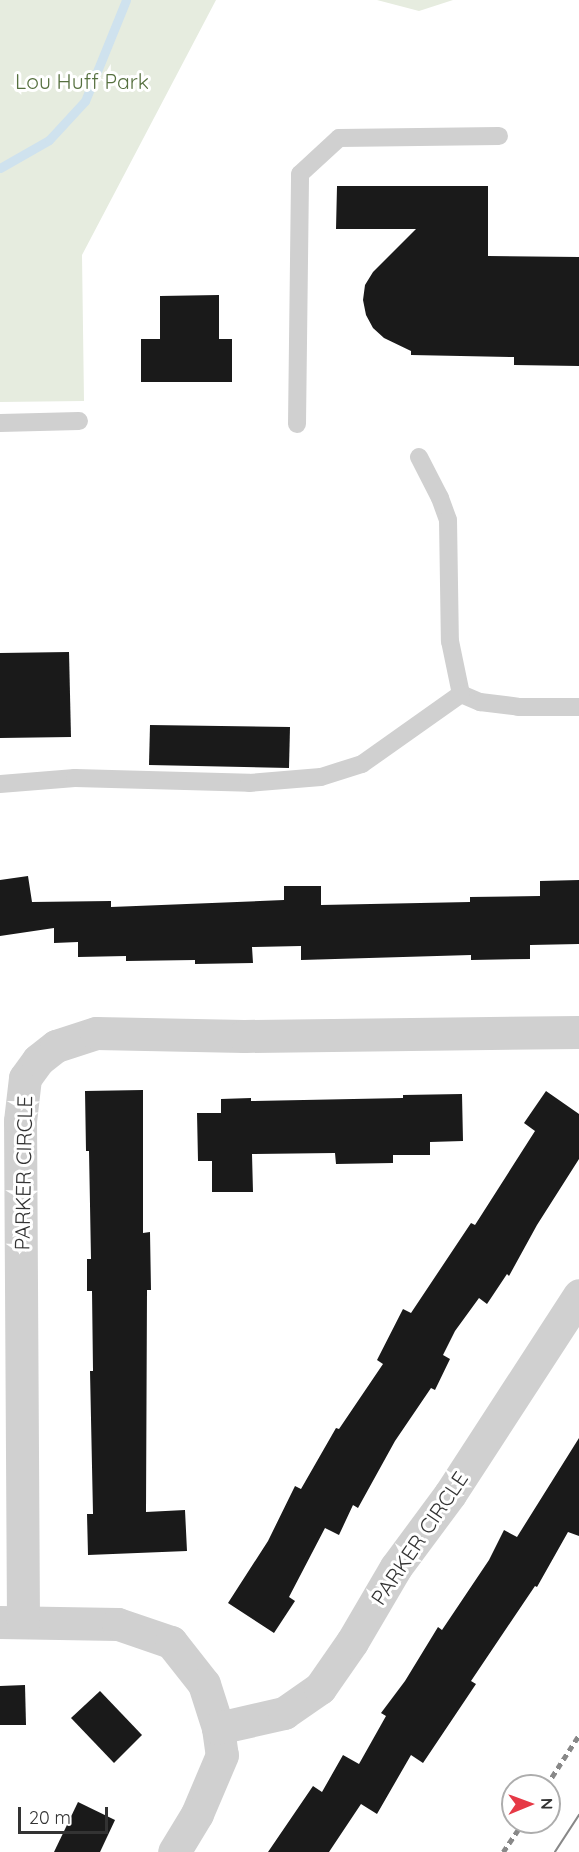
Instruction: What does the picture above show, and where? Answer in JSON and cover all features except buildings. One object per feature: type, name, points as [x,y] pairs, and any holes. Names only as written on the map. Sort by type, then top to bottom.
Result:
[{"type":"street","name":"PARKER CIRCLE","points":[[12,1622],[21,1121],[25,1078],[38,1060],[56,1046],[96,1033],[244,1036],[579,1032]]},
{"type":"street","name":"PARKER CIRCLE","points":[[218,1728],[284,1713],[320,1688],[352,1642],[396,1567],[450,1494],[579,1295]]},
{"type":"street","points":[[12,1622],[118,1624],[171,1642],[204,1684],[218,1728],[222,1755],[197,1814],[174,1852]]},
{"type":"lane","points":[[297,424],[300,174],[339,138],[499,136]]},
{"type":"lane","points":[[0,423],[79,420]]},
{"type":"lane","points":[[419,457],[440,498],[447,520],[450,640],[461,694]]},
{"type":"lane","points":[[461,694],[480,702],[518,707],[579,706]]},
{"type":"lane","points":[[0,784],[75,778],[249,783],[321,777],[362,764],[461,694]]},
{"type":"green space","name":"Lou Huff Park","points":[[0,0],[216,0],[82,255],[84,401],[0,402]]},
{"type":"green space","points":[[377,0],[453,0],[419,11]]},
{"type":"waterway","points":[[0,168],[49,140],[85,101],[126,0]]},
{"type":"tram line","points":[[555,1852],[579,1815]]},
{"type":"railway","points":[[554,1774],[579,1735]]},
{"type":"railway","points":[[503,1852],[515,1834]]}]
